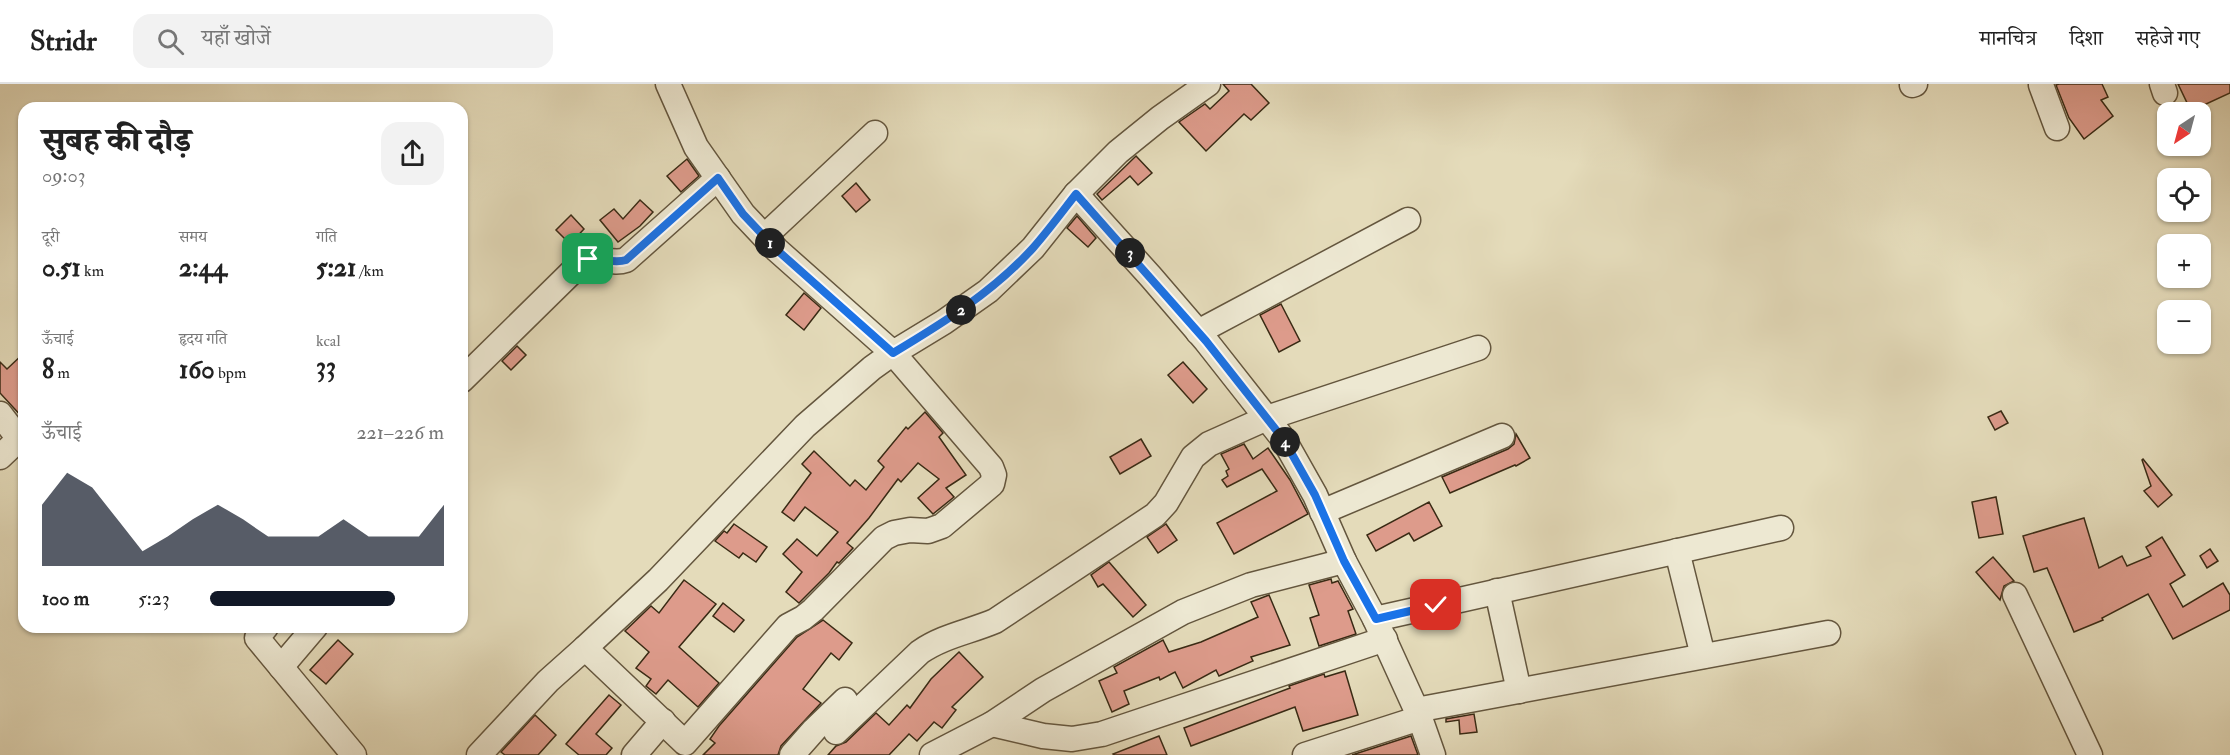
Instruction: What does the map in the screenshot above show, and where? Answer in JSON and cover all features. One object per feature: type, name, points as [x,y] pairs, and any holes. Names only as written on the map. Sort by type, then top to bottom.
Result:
[{"type":"street","points":[[585,648],[692,749],[788,626],[813,610],[884,538],[894,533],[910,530],[928,531],[942,526],[992,484],[994,474],[991,467],[893,353],[785,258],[743,214],[696,147],[668,84]]},
{"type":"street","points":[[479,755],[548,681],[658,580],[805,426],[872,368],[988,291],[1033,249],[1076,194],[1118,152],[1160,118],[1208,84]]},
{"type":"street","points":[[2042,84],[2057,128]]},
{"type":"street","points":[[765,236],[875,133]]},
{"type":"street","points":[[468,374],[580,264],[588,259],[597,258],[619,263],[626,260],[718,178]]},
{"type":"street","points":[[1076,194],[1198,332],[1284,440],[1380,629],[1418,714],[1433,755]]},
{"type":"street","points":[[1198,332],[1408,220]]},
{"type":"street","points":[[836,732],[920,652],[934,642],[952,635],[973,631],[995,621],[1155,515],[1166,504],[1193,457],[1209,444],[1267,418],[1478,348]]},
{"type":"street","points":[[0,414],[18,433]]},
{"type":"street","points":[[1322,512],[1502,436]]},
{"type":"street","points":[[0,457],[18,441]]},
{"type":"street","points":[[992,724],[1042,736],[1072,739],[1102,734],[1380,629],[1497,591],[1781,528]]},
{"type":"street","points":[[1677,551],[1703,656]]},
{"type":"street","points":[[932,755],[992,724],[1053,684],[1183,612],[1251,585],[1344,561]]},
{"type":"street","points":[[1497,591],[1519,691]]},
{"type":"street","points":[[2014,595],[2090,755]]},
{"type":"street","points":[[261,633],[256,638],[354,755]]},
{"type":"street","points":[[281,667],[310,633]]},
{"type":"street","points":[[1305,755],[1418,714],[1519,691],[1828,633]]},
{"type":"street","points":[[792,755],[846,699]]},
{"type":"street","points":[[634,755],[663,721]]},
{"type":"building","points":[[1223,84],[1251,84],[1269,103],[1251,120],[1244,114],[1206,151],[1179,122],[1205,104],[1210,109],[1229,91]]},
{"type":"building","points":[[2102,84],[2108,97],[2101,100],[2113,116],[2084,139],[2069,118],[2056,85]]},
{"type":"building","points":[[2178,84],[2230,84],[2230,93],[2210,102],[2187,102]]},
{"type":"building","points":[[1136,156],[1152,173],[1138,185],[1130,176],[1102,200],[1097,194]]},
{"type":"building","points":[[687,159],[699,176],[681,192],[667,176]]},
{"type":"building","points":[[856,183],[870,200],[856,212],[842,196]]},
{"type":"building","points":[[640,200],[653,212],[640,226],[618,242],[600,220],[614,209],[623,219]]},
{"type":"building","points":[[571,215],[584,229],[570,244],[556,230]]},
{"type":"building","points":[[1077,216],[1096,238],[1088,247],[1067,228]]},
{"type":"building","points":[[804,293],[821,308],[804,330],[786,315]]},
{"type":"building","points":[[1281,304],[1300,341],[1279,352],[1260,315]]},
{"type":"building","points":[[517,346],[526,355],[511,370],[502,361]]},
{"type":"building","points":[[18,359],[18,412],[0,393],[0,362],[7,369]]},
{"type":"building","points":[[1183,362],[1207,389],[1193,403],[1168,375]]},
{"type":"building","points":[[2001,411],[2008,423],[1995,430],[1988,417]]},
{"type":"building","points":[[925,412],[943,433],[939,437],[966,475],[946,488],[954,497],[933,514],[918,498],[939,479],[918,463],[901,482],[898,479],[847,543],[853,548],[799,603],[786,592],[802,572],[783,554],[797,539],[817,556],[838,532],[805,507],[794,521],[782,512],[811,473],[802,464],[814,451],[850,486],[855,480],[866,490],[884,467],[878,461],[906,427],[908,429]]},
{"type":"building","points":[[1516,434],[1530,458],[1450,493],[1442,477],[1508,449],[1514,444]]},
{"type":"building","points":[[1141,439],[1151,456],[1120,474],[1110,457]]},
{"type":"building","points":[[1244,444],[1253,459],[1268,448],[1290,480],[1308,514],[1234,554],[1217,523],[1277,491],[1262,469],[1227,487],[1222,480],[1228,476],[1226,471],[1229,469],[1221,454]]},
{"type":"building","points":[[2143,459],[2172,495],[2158,507],[2144,491],[2151,486]]},
{"type":"building","points":[[1996,497],[2003,534],[1979,538],[1972,502]]},
{"type":"building","points":[[1429,502],[1442,526],[1414,541],[1409,533],[1376,551],[1367,535]]},
{"type":"building","points":[[2084,518],[2099,568],[2122,556],[2127,566],[2151,556],[2146,547],[2162,537],[2185,575],[2170,584],[2183,607],[2223,583],[2230,595],[2230,610],[2173,639],[2148,594],[2102,618],[2103,620],[2074,632],[2047,568],[2034,572],[2023,536]]},
{"type":"building","points":[[734,524],[767,547],[756,562],[743,553],[739,558],[715,541],[724,531],[727,533]]},
{"type":"building","points":[[1166,524],[1177,540],[1158,553],[1147,537]]},
{"type":"building","points":[[2210,549],[2218,561],[2207,568],[2200,556]]},
{"type":"building","points":[[1993,557],[2014,581],[2004,586],[2000,600],[1976,572]]},
{"type":"building","points":[[1109,562],[1146,605],[1133,617],[1103,584],[1098,587],[1091,575]]},
{"type":"building","points":[[1331,579],[1332,583],[1338,581],[1353,609],[1348,611],[1356,634],[1319,646],[1310,618],[1319,615],[1309,585]]},
{"type":"building","points":[[684,580],[716,604],[679,647],[719,683],[698,707],[668,680],[656,694],[646,686],[651,679],[636,668],[649,652],[625,631],[651,606],[659,613]]},
{"type":"building","points":[[1269,595],[1290,645],[1251,657],[1253,661],[1219,676],[1216,670],[1183,688],[1175,672],[1160,680],[1159,677],[1124,691],[1129,704],[1112,712],[1099,681],[1117,673],[1114,667],[1163,640],[1169,652],[1201,642],[1258,617],[1251,602]]},
{"type":"building","points":[[723,603],[744,620],[734,632],[713,616]]},
{"type":"building","points":[[823,620],[852,643],[839,660],[831,653],[803,689],[821,703],[781,746],[778,755],[703,755],[715,743],[710,739],[719,726],[797,637]]},
{"type":"building","points":[[338,640],[353,654],[326,684],[310,670]]},
{"type":"building","points":[[959,652],[983,677],[952,707],[956,710],[942,728],[934,722],[917,741],[909,734],[889,755],[828,755],[836,746],[846,742],[876,713],[889,725],[907,705],[910,708],[931,679]]},
{"type":"building","points":[[1345,671],[1358,715],[1303,731],[1295,707],[1191,746],[1184,728],[1290,688],[1289,686],[1324,674],[1325,677]]},
{"type":"building","points":[[609,695],[621,705],[596,734],[612,748],[606,755],[579,755],[566,744]]},
{"type":"building","points":[[1474,714],[1477,732],[1460,734],[1459,720],[1446,722],[1446,719]]},
{"type":"building","points":[[535,715],[556,735],[538,755],[505,755],[501,752]]},
{"type":"building","points":[[1159,736],[1167,755],[1113,754]]},
{"type":"building","points":[[1411,736],[1418,755],[1352,755]]},
{"type":"route","points":[[588,259],[597,258],[619,263],[626,260],[718,178],[743,214],[777,250],[893,353],[944,322],[988,291],[1033,249],[1076,194],[1206,341],[1284,440],[1315,495],[1344,561],[1376,619],[1436,605]]}]
